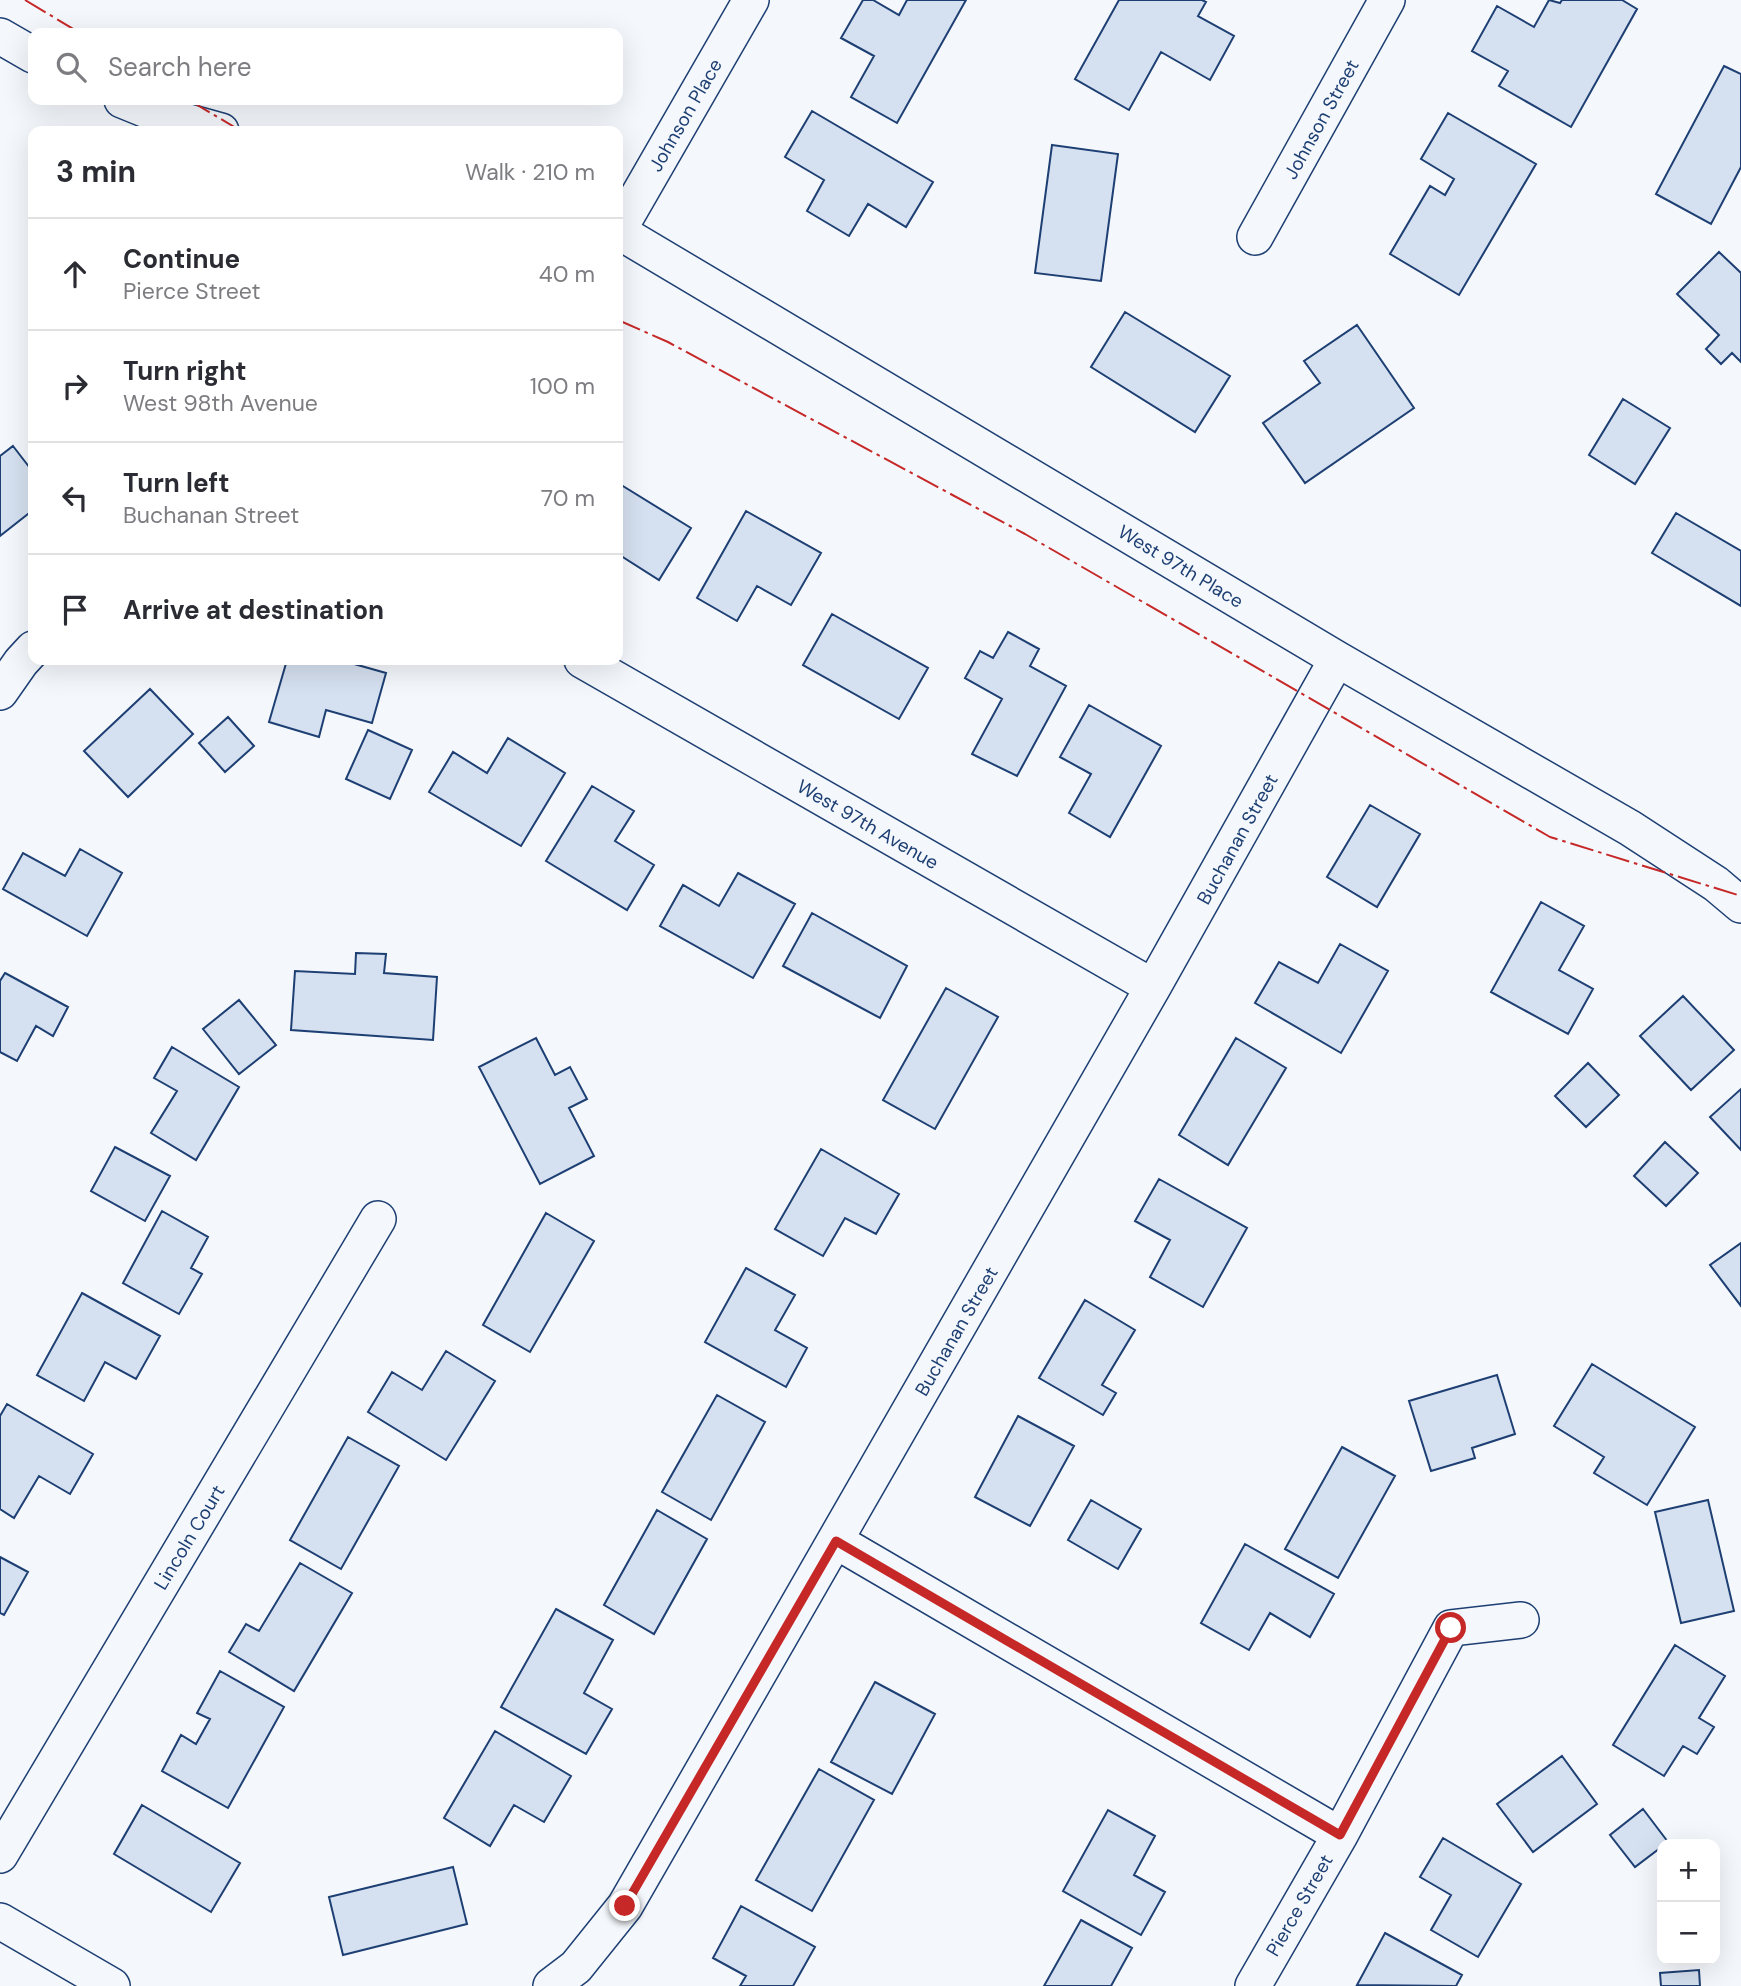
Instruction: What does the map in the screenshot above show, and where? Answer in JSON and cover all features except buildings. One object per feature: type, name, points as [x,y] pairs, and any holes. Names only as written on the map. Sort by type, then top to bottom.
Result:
[{"type":"street","name":"Johnson Place","points":[[623,222],[751,0]]},
{"type":"street","name":"Johnson Street","points":[[1255,237],[1387,0]]},
{"type":"street","points":[[0,36],[28,52]]},
{"type":"street","points":[[134,105],[203,126]]},
{"type":"street","name":"West 97th Place","points":[[623,234],[1337,659],[1630,828],[1716,884],[1741,905]]},
{"type":"street","points":[[0,692],[28,654]]},
{"type":"street","name":"Buchanan Street","points":[[551,1986],[576,1967],[625,1906],[1153,987],[1337,659]]},
{"type":"street","name":"West 97th Avenue","points":[[591,665],[1153,987]]},
{"type":"street","name":"Lincoln Court","points":[[0,1855],[378,1219]]},
{"type":"street","points":[[836,1541],[1340,1835]]},
{"type":"street","name":"Pierce Street","points":[[1253,1986],[1340,1835],[1451,1628],[1521,1620]]},
{"type":"street","points":[[0,1921],[113,1986]]},
{"type":"power","points":[[25,0],[72,28]]},
{"type":"power","points":[[197,105],[233,126]]},
{"type":"power","points":[[623,322],[668,342],[1025,534],[1550,837],[1741,896]]},
{"type":"route","points":[[625,1906],[836,1541],[1340,1835],[1451,1628]]}]
